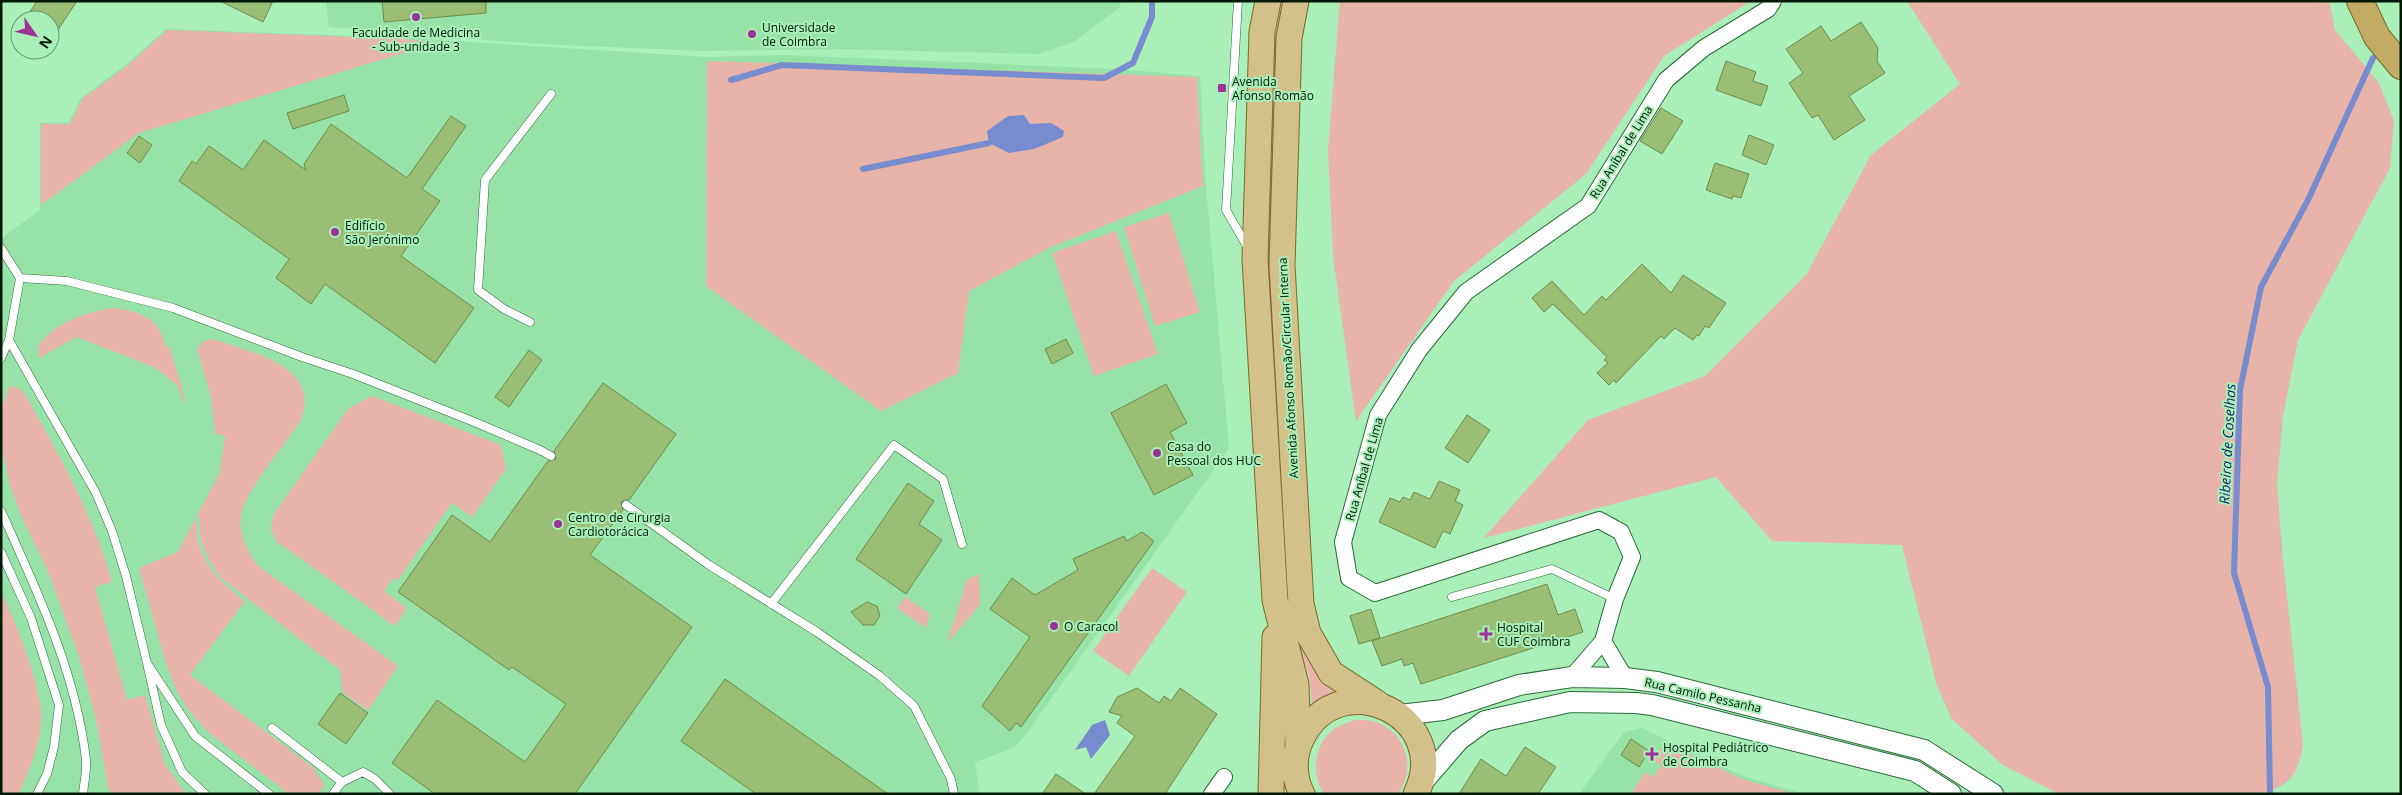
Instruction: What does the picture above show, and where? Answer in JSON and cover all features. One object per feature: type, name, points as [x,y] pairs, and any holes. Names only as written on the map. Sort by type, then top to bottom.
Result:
[{"type":"highway","points":[[2360,1],[2377,37],[2401,66]]},
{"type":"highway","points":[[2377,37],[2401,48]]},
{"type":"main road","name":"Avenida Afonso Romão/Circular Interna","points":[[1268,1],[1262,32],[1255,260],[1275,600],[1296,685],[1298,746],[1295,766],[1298,786],[1302,794]]},
{"type":"main road","name":"Avenida Afonso Romão/Circular Interna","points":[[1296,1],[1289,38],[1282,265],[1300,604],[1308,633],[1331,673],[1377,703],[1400,715]]},
{"type":"main road","points":[[1271,794],[1275,600]]},
{"type":"main road","points":[[1298,746],[1306,728],[1320,714],[1332,708],[1358,701],[1377,703]]},
{"type":"main road","points":[[1400,715],[1413,729],[1421,746],[1424,765],[1419,789]]},
{"type":"street","name":"Rua Aníbal de Lima","points":[[1603,641],[1615,599],[1632,557],[1621,532],[1599,520],[1374,593],[1349,578],[1343,542],[1378,415],[1419,350],[1466,292],[1588,206],[1666,80],[1704,48],[1768,9],[1773,1]]},
{"type":"street","points":[[1572,677],[1603,641],[1625,678]]},
{"type":"street","name":"Rua Camilo Pessanha","points":[[1400,715],[1443,710],[1519,685],[1572,677],[1625,678],[1657,682],[1924,750],[1994,794]]},
{"type":"street","name":"Rua Camilo Pessanha","points":[[1419,789],[1459,740],[1485,722],[1570,702],[1636,702],[1915,771],[1951,794]]},
{"type":"street","points":[[1212,794],[1224,777]]},
{"type":"lane","name":"Avenida Afonso Romão/Circular Interna","points":[[1238,1],[1226,210],[1255,260]]},
{"type":"lane","points":[[530,322],[504,309],[478,290],[485,180],[551,94]]},
{"type":"lane","points":[[1,248],[20,278],[9,340],[1,358]]},
{"type":"lane","points":[[20,278],[67,281],[102,292],[173,308],[302,358],[352,374],[472,421],[551,456]]},
{"type":"lane","points":[[9,340],[96,494],[112,531],[126,576],[161,725],[182,772],[204,794]]},
{"type":"lane","points":[[771,604],[894,445],[943,479],[962,544]]},
{"type":"lane","points":[[626,505],[709,565],[825,638],[880,676],[914,706],[951,779],[954,794]]},
{"type":"lane","points":[[1,511],[48,613],[76,706],[86,761],[83,794]]},
{"type":"lane","points":[[1,552],[31,618],[58,705],[54,747],[47,774],[37,794]]},
{"type":"lane","points":[[1452,597],[1552,569],[1615,599]]},
{"type":"lane","points":[[147,663],[195,736],[269,794]]},
{"type":"lane","points":[[272,728],[342,782]]},
{"type":"lane","points":[[333,794],[342,782],[363,772],[375,779],[389,793]]},
{"type":"shaded area","name":"Universidade de Coimbra","points":[[326,1],[1122,1],[1118,9],[1075,41],[1040,54],[838,49],[704,51],[538,44],[329,27]]},
{"type":"shaded area","points":[[1281,1],[1288,1],[1296,620],[1337,691],[1312,705],[1309,677],[1294,636],[1289,613],[1274,361],[1270,260],[1270,131],[1274,52]]},
{"type":"shaded area","points":[[1340,1],[1751,1],[1664,56],[1586,174],[1454,281],[1356,421],[1333,256],[1328,150]]},
{"type":"shaded area","points":[[1907,1],[2329,1],[2335,30],[2379,83],[2394,121],[2390,168],[2298,340],[2283,416],[2277,483],[2282,550],[2303,745],[2294,773],[2289,780],[2275,789],[2255,794],[2059,794],[2003,765],[1952,719],[1937,686],[1902,545],[1772,541],[1716,477],[1484,538],[1588,420],[1705,376],[1806,275],[1871,155],[1960,84]]},
{"type":"shaded area","points":[[166,29],[406,38],[706,57],[785,55],[1117,69],[1200,76],[1206,186],[1229,448],[1024,737],[1014,748],[975,762],[980,794],[1,794],[1,239],[40,210],[40,123],[69,122],[81,98],[124,66]]},
{"type":"shaded area","points":[[167,30],[406,39],[437,43],[139,133],[41,205],[41,124],[70,124],[82,99],[126,67]]},
{"type":"shaded area","points":[[707,61],[1197,77],[1203,186],[1051,247],[969,291],[958,373],[881,411],[706,286]]},
{"type":"shaded area","points":[[1169,213],[1200,312],[1155,326],[1124,227]]},
{"type":"shaded area","points":[[1116,231],[1158,354],[1094,376],[1052,253]]},
{"type":"shaded area","points":[[113,308],[131,311],[146,317],[158,328],[165,345],[170,348],[186,401],[184,402],[178,386],[156,368],[77,337],[39,358],[38,347],[52,331],[71,320],[92,312]]},
{"type":"shaded area","points":[[213,339],[264,356],[280,364],[293,374],[302,387],[305,403],[300,422],[249,496],[243,507],[241,530],[247,549],[258,566],[398,666],[368,710],[343,693],[340,670],[221,578],[204,550],[200,535],[200,519],[197,516],[220,472],[225,436],[215,433],[211,397],[197,349],[203,341]]},
{"type":"shaded area","points":[[15,386],[23,391],[62,460],[85,508],[104,557],[112,582],[95,587],[127,700],[145,695],[165,764],[186,794],[112,794],[108,788],[96,720],[79,657],[49,574],[20,513],[9,482],[1,444],[1,410],[9,387]]},
{"type":"shaded area","points":[[372,396],[501,445],[506,469],[472,517],[452,503],[398,580],[393,578],[384,591],[407,608],[395,626],[276,541],[271,529],[273,515],[348,409]]},
{"type":"shaded area","points":[[195,519],[198,542],[205,560],[216,575],[245,601],[190,675],[314,768],[324,786],[318,794],[289,794],[209,733],[191,713],[177,692],[166,664],[139,568],[178,552]]},
{"type":"shaded area","points":[[1152,568],[1187,592],[1129,676],[1093,651]]},
{"type":"shaded area","points":[[979,574],[980,605],[947,643],[967,580]]},
{"type":"shaded area","points":[[1,591],[25,648],[35,679],[41,708],[38,741],[32,763],[19,794],[1,794]]},
{"type":"shaded area","points":[[905,597],[930,614],[926,628],[897,608]]},
{"type":"shaded area","points":[[1355,720],[1382,724],[1399,739],[1404,748],[1407,767],[1403,785],[1398,794],[1325,794],[1321,788],[1316,773],[1316,764],[1323,741],[1333,730]]},
{"type":"shaded area","name":"Hospital Pediátrico de Coimbra","points":[[1642,728],[1743,776],[1804,794],[1579,794],[1624,732]]},
{"type":"shaded area","points":[[1669,745],[1742,779],[1795,794],[1631,794],[1645,772],[1653,777],[1661,765],[1653,760],[1661,748],[1665,751]]},
{"type":"water","points":[[1024,115],[1030,124],[1051,123],[1064,131],[1063,137],[1034,149],[1009,153],[989,143],[987,131],[1008,116]]},
{"type":"water","points":[[1105,720],[1110,735],[1091,759],[1086,747],[1075,750],[1092,725]]},
{"type":"building","points":[[37,1],[77,1],[60,27],[60,10],[31,10]]},
{"type":"building","points":[[220,1],[273,1],[263,22]]},
{"type":"building","name":"Faculdade de Medicina - Sub-unidade 3","points":[[382,1],[486,1],[486,13],[384,22]]},
{"type":"building","points":[[1861,22],[1878,48],[1877,61],[1885,73],[1849,96],[1865,120],[1834,140],[1818,115],[1812,118],[1789,83],[1803,73],[1786,49],[1821,26],[1831,41]]},
{"type":"building","points":[[1726,61],[1756,72],[1753,81],[1768,86],[1761,106],[1716,90]]},
{"type":"building","points":[[344,95],[349,111],[293,129],[287,113]]},
{"type":"building","points":[[1661,108],[1683,121],[1662,154],[1640,141]]},
{"type":"building","name":"Edifício São Jerónimo","points":[[451,116],[466,126],[422,189],[440,201],[401,256],[474,308],[435,363],[325,284],[311,304],[276,278],[289,259],[179,181],[192,161],[196,164],[209,146],[243,170],[264,140],[306,170],[304,164],[331,124],[407,178]]},
{"type":"building","points":[[1749,135],[1774,145],[1766,165],[1742,155]]},
{"type":"building","points":[[139,136],[152,145],[140,163],[127,153]]},
{"type":"building","points":[[1715,163],[1749,174],[1741,198],[1733,196],[1732,199],[1706,190]]},
{"type":"building","points":[[1642,264],[1671,293],[1683,275],[1726,303],[1709,328],[1705,326],[1699,336],[1697,335],[1693,340],[1675,328],[1664,339],[1661,336],[1616,383],[1614,380],[1609,385],[1597,373],[1608,363],[1604,360],[1607,357],[1553,304],[1544,312],[1532,298],[1552,281],[1584,315],[1602,296],[1606,300]]},
{"type":"building","points":[[1066,339],[1073,353],[1052,364],[1045,349]]},
{"type":"building","points":[[529,350],[542,360],[509,407],[495,397]]},
{"type":"building","points":[[603,383],[676,434],[629,500],[621,502],[623,510],[590,555],[692,627],[575,794],[435,794],[392,763],[437,700],[525,762],[566,704],[512,667],[509,670],[398,592],[452,515],[490,542],[548,461],[556,459],[554,451]]},
{"type":"building","name":"Casa do Pessoal dos HUC","points":[[1166,384],[1187,423],[1170,432],[1193,475],[1154,495],[1111,413]]},
{"type":"building","points":[[1467,415],[1490,430],[1468,463],[1445,448]]},
{"type":"building","points":[[1439,481],[1460,490],[1455,501],[1463,505],[1450,534],[1443,531],[1435,548],[1379,522],[1390,498],[1400,502],[1403,497],[1410,500],[1414,492],[1430,499]]},
{"type":"building","points":[[908,483],[934,501],[919,524],[942,540],[906,594],[856,559]]},
{"type":"building","name":"O Caracol","points":[[1142,532],[1154,541],[1021,727],[1016,723],[1010,731],[982,706],[1030,637],[990,609],[1012,578],[1035,595],[1078,570],[1073,559],[1124,536],[1127,541]]},
{"type":"building","name":"Hospital CUF Coimbra","points":[[1547,584],[1558,615],[1575,609],[1583,632],[1421,684],[1413,663],[1404,666],[1402,659],[1382,666],[1372,641]]},
{"type":"building","points":[[867,602],[877,606],[880,616],[874,625],[863,625],[851,612]]},
{"type":"building","points":[[1371,609],[1380,638],[1359,644],[1350,616]]},
{"type":"building","points":[[725,679],[888,794],[756,794],[681,741]]},
{"type":"building","points":[[1137,688],[1159,703],[1164,696],[1171,701],[1180,688],[1217,714],[1165,794],[1094,794],[1135,736],[1117,723],[1122,716],[1109,712],[1117,697]]},
{"type":"building","points":[[340,693],[368,713],[346,744],[318,724]]},
{"type":"building","points":[[1631,739],[1649,751],[1639,767],[1621,755]]},
{"type":"building","points":[[1525,747],[1556,767],[1538,794],[1459,794],[1481,759],[1506,776]]},
{"type":"building","points":[[1056,774],[1086,794],[1042,794]]},
{"type":"waterway","points":[[731,80],[782,65],[1104,78],[1133,63],[1152,17],[1152,1]]},
{"type":"waterway","name":"Ribeira de Coselhas","points":[[2270,794],[2268,687],[2234,573],[2240,390],[2261,287],[2308,200],[2373,58]]},
{"type":"waterway","points":[[863,169],[989,143]]},
{"type":"place","name":"Faculdade de Medicina - Sub-unidade 3","points":[[416,17]]},
{"type":"place","name":"Universidade de Coimbra","points":[[752,34]]},
{"type":"place","name":"Avenida Afonso Romão","points":[[1222,88]]},
{"type":"place","name":"Edifício São Jerónimo","points":[[335,232]]},
{"type":"place","name":"Casa do Pessoal dos HUC","points":[[1157,453]]},
{"type":"place","name":"Centro de Cirurgia Cardiotorácica","points":[[558,524]]},
{"type":"place","name":"O Caracol","points":[[1054,626]]},
{"type":"place","name":"Hospital CUF Coimbra","points":[[1486,634]]},
{"type":"place","name":"Hospital Pediátrico de Coimbra","points":[[1652,754]]}]
